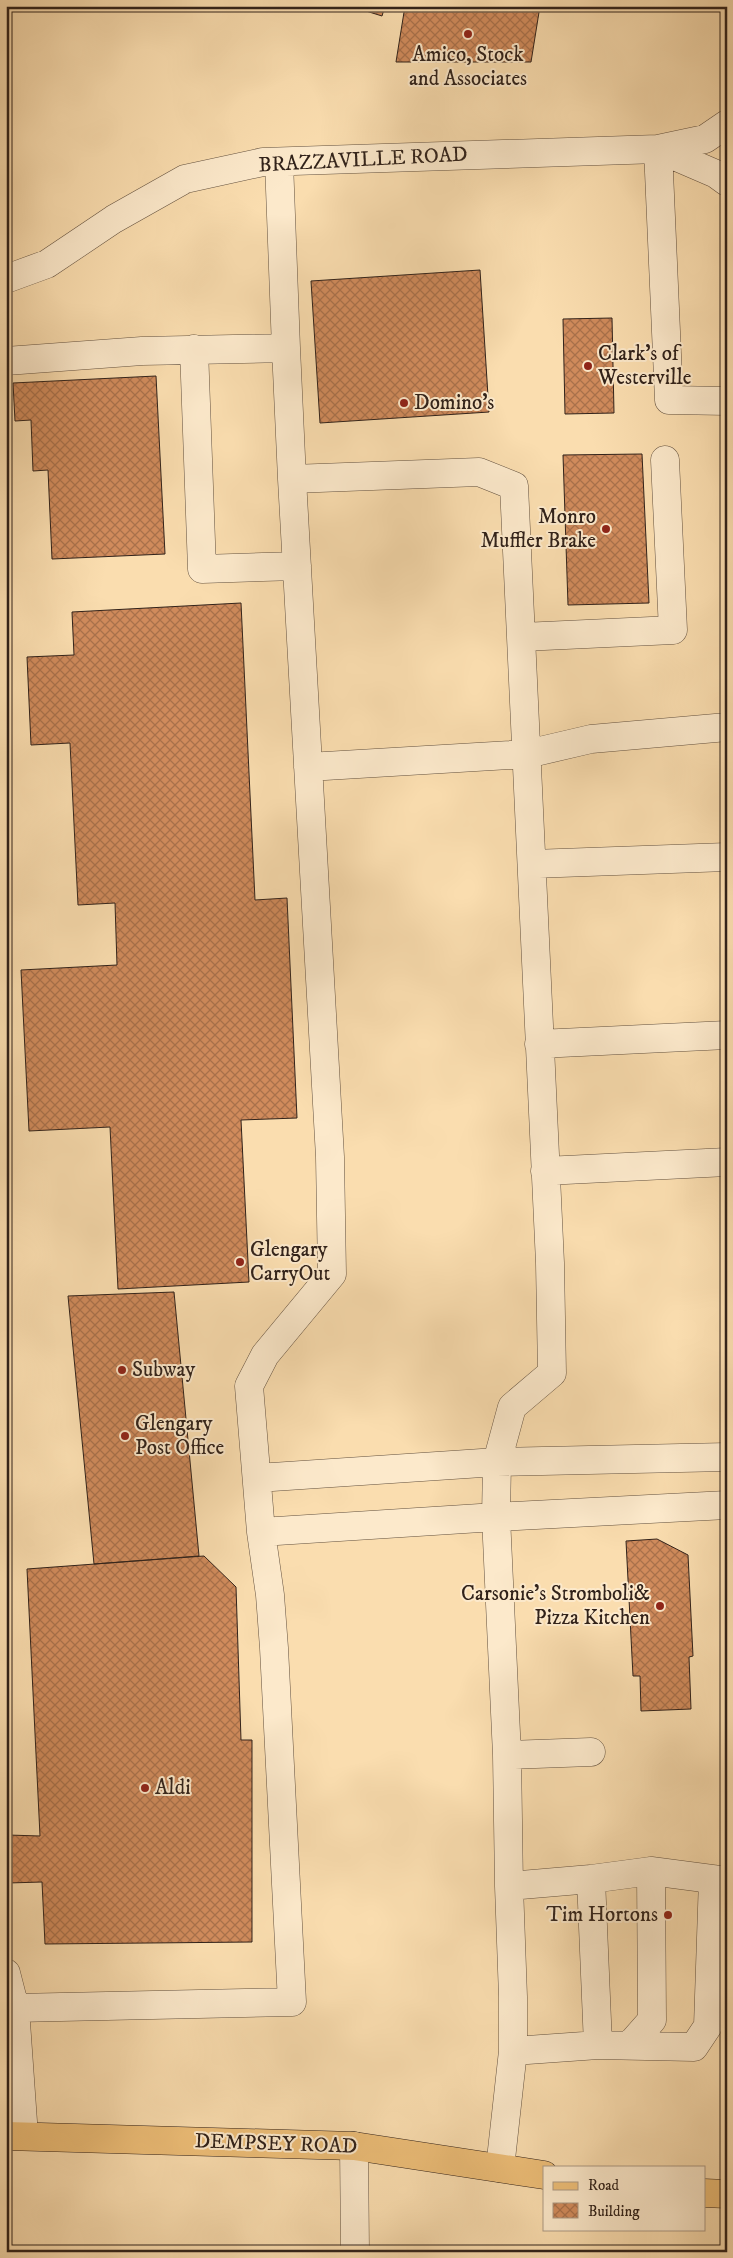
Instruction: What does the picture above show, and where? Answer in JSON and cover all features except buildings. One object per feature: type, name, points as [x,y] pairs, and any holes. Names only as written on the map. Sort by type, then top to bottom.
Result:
[{"type":"main road","name":"DEMPSEY ROAD","points":[[15,2136],[354,2146],[543,2175]]},
{"type":"main road","points":[[706,2193],[727,2194]]},
{"type":"street","name":"BRAZZAVILLE ROAD","points":[[6,279],[47,264],[114,219],[184,179],[263,162],[658,149],[705,139],[727,124]]},
{"type":"street","name":"BRAZZAVILLE ROAD","points":[[658,149],[716,174],[727,182]]},
{"type":"street","points":[[658,149],[669,400],[727,401]]},
{"type":"street","points":[[15,2008],[292,2002],[274,1648],[270,1596],[261,1532],[249,1386],[265,1355],[332,1274],[330,1157],[292,479],[279,162]]},
{"type":"street","points":[[6,361],[142,351],[286,348]]},
{"type":"street","points":[[194,349],[202,569],[297,566]]},
{"type":"street","points":[[522,637],[674,630],[665,460]]},
{"type":"street","points":[[292,479],[479,472],[514,486],[532,864],[552,1373],[512,1407],[498,1462],[496,1516],[507,1755],[513,1997],[513,2051],[500,2168]]},
{"type":"street","points":[[308,767],[527,754],[591,739],[727,727]]},
{"type":"street","points":[[532,864],[727,857]]},
{"type":"street","points":[[539,1044],[727,1035]]},
{"type":"street","points":[[545,1171],[727,1162]]},
{"type":"street","points":[[257,1478],[498,1462],[727,1457]]},
{"type":"street","points":[[261,1532],[496,1516],[727,1505]]},
{"type":"street","points":[[507,1755],[591,1752]]},
{"type":"street","points":[[509,1886],[591,1879],[651,1871],[720,1880],[708,2026],[694,2046],[630,2045],[513,2051]]},
{"type":"street","points":[[630,2045],[652,2020],[651,1871]]},
{"type":"street","points":[[591,1879],[598,2046]]},
{"type":"street","points":[[6,1972],[15,2008],[15,2136]]},
{"type":"street","points":[[354,2146],[355,2252]]},
{"type":"place","name":"Amico, Stock and Associates","points":[[468,34]]},
{"type":"place","name":"Clark's of Westerville","points":[[588,366]]},
{"type":"place","name":"Domino's","points":[[404,403]]},
{"type":"place","name":"Monro Muffler Brake","points":[[606,529]]},
{"type":"place","name":"Glengary CarryOut","points":[[240,1262]]},
{"type":"place","name":"Subway","points":[[122,1370]]},
{"type":"place","name":"Glengary Post Office","points":[[125,1436]]},
{"type":"place","name":"Carsonie's Stromboli& Pizza Kitchen","points":[[660,1606]]},
{"type":"place","name":"Aldi","points":[[145,1788]]},
{"type":"place","name":"Tim Hortons","points":[[668,1915]]}]
